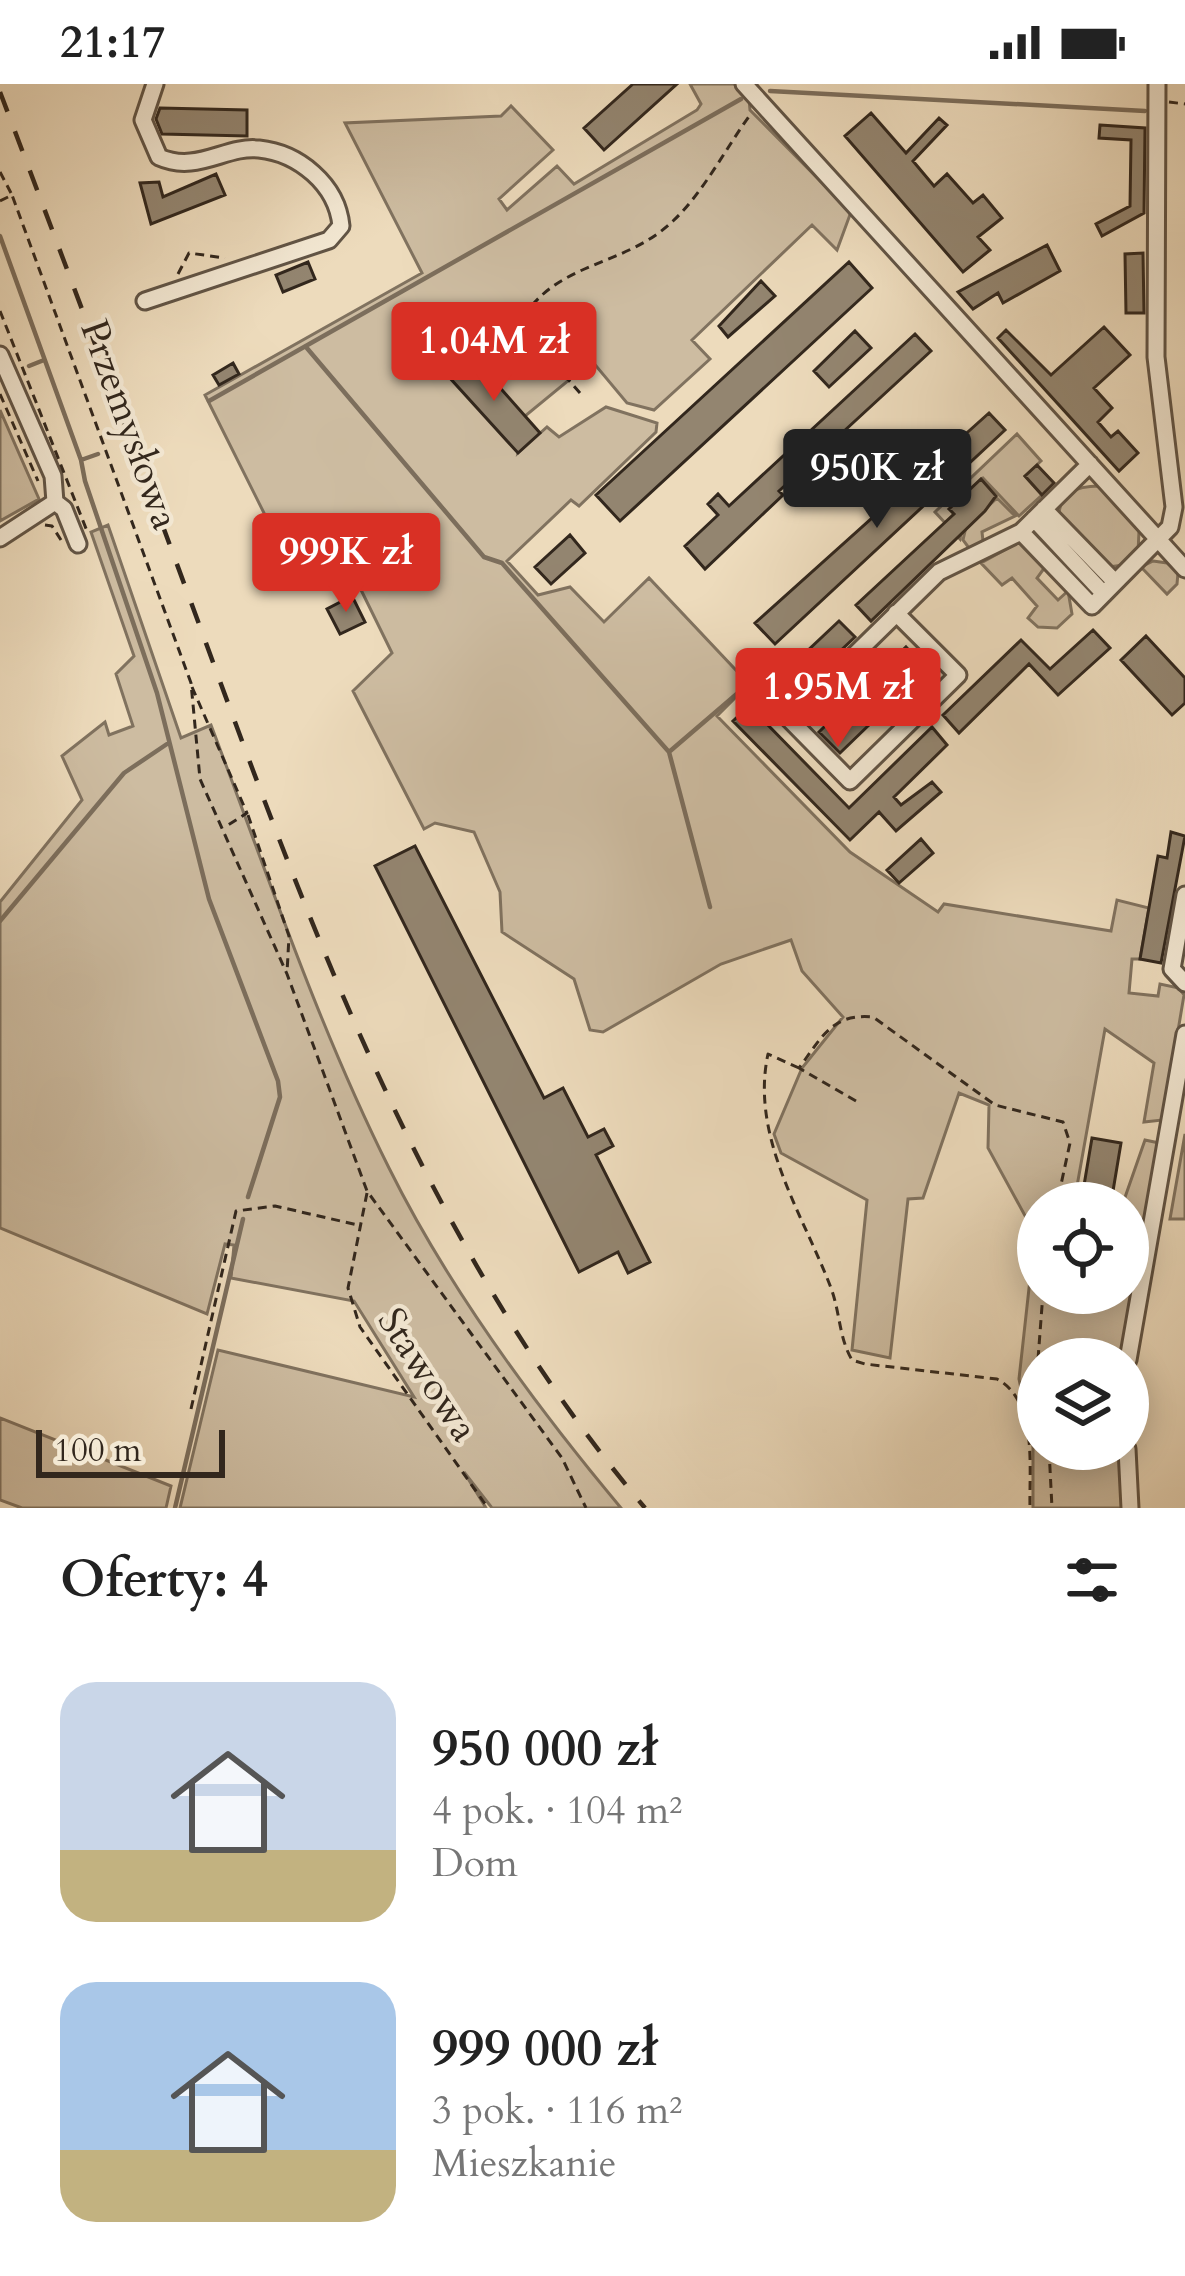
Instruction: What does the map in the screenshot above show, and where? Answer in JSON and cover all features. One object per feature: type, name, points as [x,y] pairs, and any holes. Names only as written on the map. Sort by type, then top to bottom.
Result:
[{"type":"street","points":[[145,301],[329,240],[339,233],[340,217],[317,175],[292,158],[259,149],[212,161],[159,157],[143,120],[155,84]]},
{"type":"street","points":[[744,84],[1185,569]]},
{"type":"street","points":[[1033,520],[1092,606],[1170,527],[1174,507],[1156,357],[1156,84]]},
{"type":"street","points":[[0,356],[53,476],[50,498],[0,538]]},
{"type":"street","points":[[896,614],[958,675],[850,781],[789,719],[896,614],[939,572],[1033,520],[1090,464]]},
{"type":"street","points":[[50,498],[64,509],[76,540]]},
{"type":"street","points":[[1033,520],[1110,588]]},
{"type":"street","points":[[1185,896],[1172,968],[1185,983]]},
{"type":"street","points":[[1132,1338],[1185,1034]]},
{"type":"street","points":[[1128,1470],[1130,1508]]},
{"type":"path","points":[[580,393],[538,345],[516,330],[525,313],[542,290],[673,221],[760,100]]},
{"type":"path","name":"Przemysłowa","points":[[0,172],[191,683],[200,779],[287,974]]},
{"type":"path","points":[[0,201],[12,195]]},
{"type":"path","points":[[176,291],[178,266],[189,253],[214,253],[240,270]]},
{"type":"path","points":[[0,394],[50,498]]},
{"type":"path","points":[[40,526],[52,526],[59,541],[76,540]]},
{"type":"path","points":[[191,683],[247,813],[289,936],[287,974],[367,1191],[472,1343],[562,1458],[586,1508]]},
{"type":"path","points":[[224,828],[247,813]]},
{"type":"path","points":[[799,1068],[833,1021],[850,1015],[873,1017],[994,1106],[1068,1128],[1070,1143],[1062,1182]]},
{"type":"path","points":[[856,1101],[768,1054],[767,1120],[775,1155],[833,1293],[844,1347],[852,1360],[865,1364],[998,1379],[1014,1388],[1024,1412],[1030,1508]]},
{"type":"path","name":"Stawowa","points":[[367,1191],[348,1288],[360,1327],[488,1508]]},
{"type":"path","points":[[191,1409],[236,1211],[288,1208],[360,1226]]},
{"type":"path","points":[[1050,1470],[1052,1508]]},
{"type":"shaded area","points":[[690,84],[734,84],[749,99],[750,110],[851,212],[837,250],[812,225],[692,340],[710,359],[654,410],[627,403],[592,361],[525,416],[518,453],[547,427],[559,437],[606,407],[657,423],[656,432],[579,506],[571,500],[507,561],[538,595],[570,587],[604,622],[649,578],[749,684],[717,716],[850,852],[938,912],[944,904],[1111,931],[1117,900],[1149,908],[1140,959],[1132,959],[1129,993],[1158,996],[1160,984],[1179,988],[1184,995],[1163,1120],[1144,1122],[1154,1063],[1105,1029],[1078,1182],[1017,1182],[1017,1201],[988,1148],[989,1105],[959,1093],[923,1198],[908,1199],[890,1358],[852,1350],[867,1200],[781,1153],[774,1134],[802,1068],[843,1017],[802,971],[791,940],[721,964],[603,1032],[590,1030],[574,979],[502,932],[500,892],[474,832],[435,823],[424,829],[353,691],[392,653],[340,547],[291,567],[205,395],[422,273],[345,123],[501,116],[511,106],[553,150],[499,199],[507,210],[557,166],[574,184],[701,104]]},
{"type":"shaded area","points":[[0,410],[39,499],[0,521]]},
{"type":"shaded area","points":[[1017,434],[1041,461],[1025,476],[1042,495],[1019,516],[983,478],[950,509],[963,524],[960,539],[935,512]]},
{"type":"shaded area","points":[[1099,486],[1139,531],[1138,553],[1123,565],[1109,567],[1059,518],[1062,502],[1070,493]]},
{"type":"shaded area","points":[[997,498],[1015,516],[982,532],[983,541],[969,548],[963,540],[966,527]]},
{"type":"shaded area","points":[[108,525],[181,738],[211,725],[316,1004],[389,1168],[438,1258],[495,1344],[621,1508],[492,1508],[464,1472],[486,1508],[180,1508],[218,1350],[414,1397],[354,1301],[231,1278],[234,1245],[225,1244],[207,1314],[0,1228],[0,902],[82,800],[62,756],[105,722],[109,735],[133,726],[116,674],[134,656],[91,532]]},
{"type":"shaded area","points":[[1021,541],[1045,567],[1037,578],[1058,600],[1068,591],[1072,614],[1057,628],[1038,627],[1028,618],[1037,606],[1012,578],[1002,585],[981,563]]},
{"type":"shaded area","points":[[1153,561],[1167,563],[1178,573],[1177,584],[1167,594],[1141,567]]},
{"type":"shaded area","points":[[1185,1134],[1185,1219],[1170,1219]]},
{"type":"shaded area","points":[[1145,1140],[1159,1143],[1149,1198],[1149,1182],[1130,1182]]},
{"type":"shaded area","points":[[1026,1314],[1128,1314],[1124,1338],[1024,1338]]},
{"type":"shaded area","points":[[0,1418],[171,1486],[166,1508],[22,1508],[0,1500]]},
{"type":"shaded area","points":[[1033,1470],[1122,1470],[1123,1508],[1033,1508]]},
{"type":"building","points":[[633,84],[677,84],[604,150],[584,128]]},
{"type":"building","points":[[160,108],[247,110],[247,136],[162,134],[156,119]]},
{"type":"building","points":[[871,113],[906,153],[939,118],[947,125],[913,161],[934,186],[947,174],[973,203],[983,195],[1002,218],[978,237],[990,250],[963,272],[845,136]]},
{"type":"building","points":[[1100,125],[1145,128],[1144,213],[1102,236],[1096,224],[1130,206],[1131,140],[1099,138]]},
{"type":"building","points":[[216,174],[225,195],[151,224],[140,183],[159,182],[163,197]]},
{"type":"building","points":[[1047,245],[1060,271],[1003,303],[998,293],[973,309],[958,292]]},
{"type":"building","points":[[1143,253],[1144,313],[1126,313],[1125,254]]},
{"type":"building","points":[[308,262],[315,279],[283,292],[276,275]]},
{"type":"building","points":[[849,262],[872,288],[620,521],[596,495]]},
{"type":"building","points":[[761,281],[775,296],[728,337],[719,326]]},
{"type":"building","points":[[1104,327],[1130,355],[1094,388],[1112,408],[1098,422],[1111,437],[1118,431],[1138,453],[1119,471],[998,338],[1006,330],[1051,375]]},
{"type":"building","points":[[855,331],[871,348],[829,387],[814,371]]},
{"type":"building","points":[[915,334],[931,351],[779,491],[783,495],[705,569],[685,546],[718,515],[708,504],[718,494],[729,506]]},
{"type":"building","points":[[472,356],[540,433],[518,453],[449,377]]},
{"type":"building","points":[[233,363],[239,374],[219,385],[213,375]]},
{"type":"building","points":[[989,413],[1005,430],[775,644],[755,623]]},
{"type":"building","points":[[1037,465],[1054,483],[1042,495],[1025,476]]},
{"type":"building","points":[[981,479],[996,496],[985,511],[871,621],[856,605],[954,514],[949,509]]},
{"type":"building","points":[[570,535],[585,553],[551,584],[535,567]]},
{"type":"building","points":[[352,596],[365,622],[340,634],[327,609]]},
{"type":"building","points":[[839,621],[855,637],[765,722],[849,808],[932,727],[947,745],[894,797],[901,805],[932,782],[941,792],[896,831],[879,812],[850,840],[733,721]]},
{"type":"building","points":[[1093,630],[1110,648],[1058,695],[1029,664],[959,733],[943,715],[1021,640],[1050,669]]},
{"type":"building","points":[[1146,636],[1185,678],[1185,703],[1172,715],[1121,660]]},
{"type":"building","points":[[906,647],[927,669],[840,753],[819,732]]},
{"type":"building","points":[[1171,832],[1185,836],[1161,963],[1140,959],[1158,856],[1167,858]]},
{"type":"building","points":[[921,839],[933,853],[899,883],[887,870]]},
{"type":"building","points":[[415,846],[544,1098],[563,1088],[588,1137],[604,1129],[613,1146],[596,1155],[650,1262],[628,1273],[618,1252],[579,1272],[375,866]]},
{"type":"building","points":[[1092,1138],[1121,1143],[1114,1182],[1085,1182]]},
{"type":"waterway","points":[[770,91],[1145,111]]},
{"type":"waterway","points":[[209,401],[741,99]]},
{"type":"waterway","points":[[0,236],[81,460]]},
{"type":"waterway","points":[[306,347],[484,557],[502,563],[669,752],[710,907]]},
{"type":"waterway","points":[[29,366],[44,360]]},
{"type":"waterway","points":[[98,454],[81,460],[85,481],[157,693],[209,899],[278,1081],[280,1097],[248,1197]]},
{"type":"waterway","points":[[669,752],[746,686]]},
{"type":"waterway","points":[[0,921],[124,773],[167,744]]},
{"type":"waterway","points":[[175,1508],[243,1219]]},
{"type":"railway","points":[[0,92],[295,880],[390,1101],[504,1312],[571,1412],[645,1508]]}]
